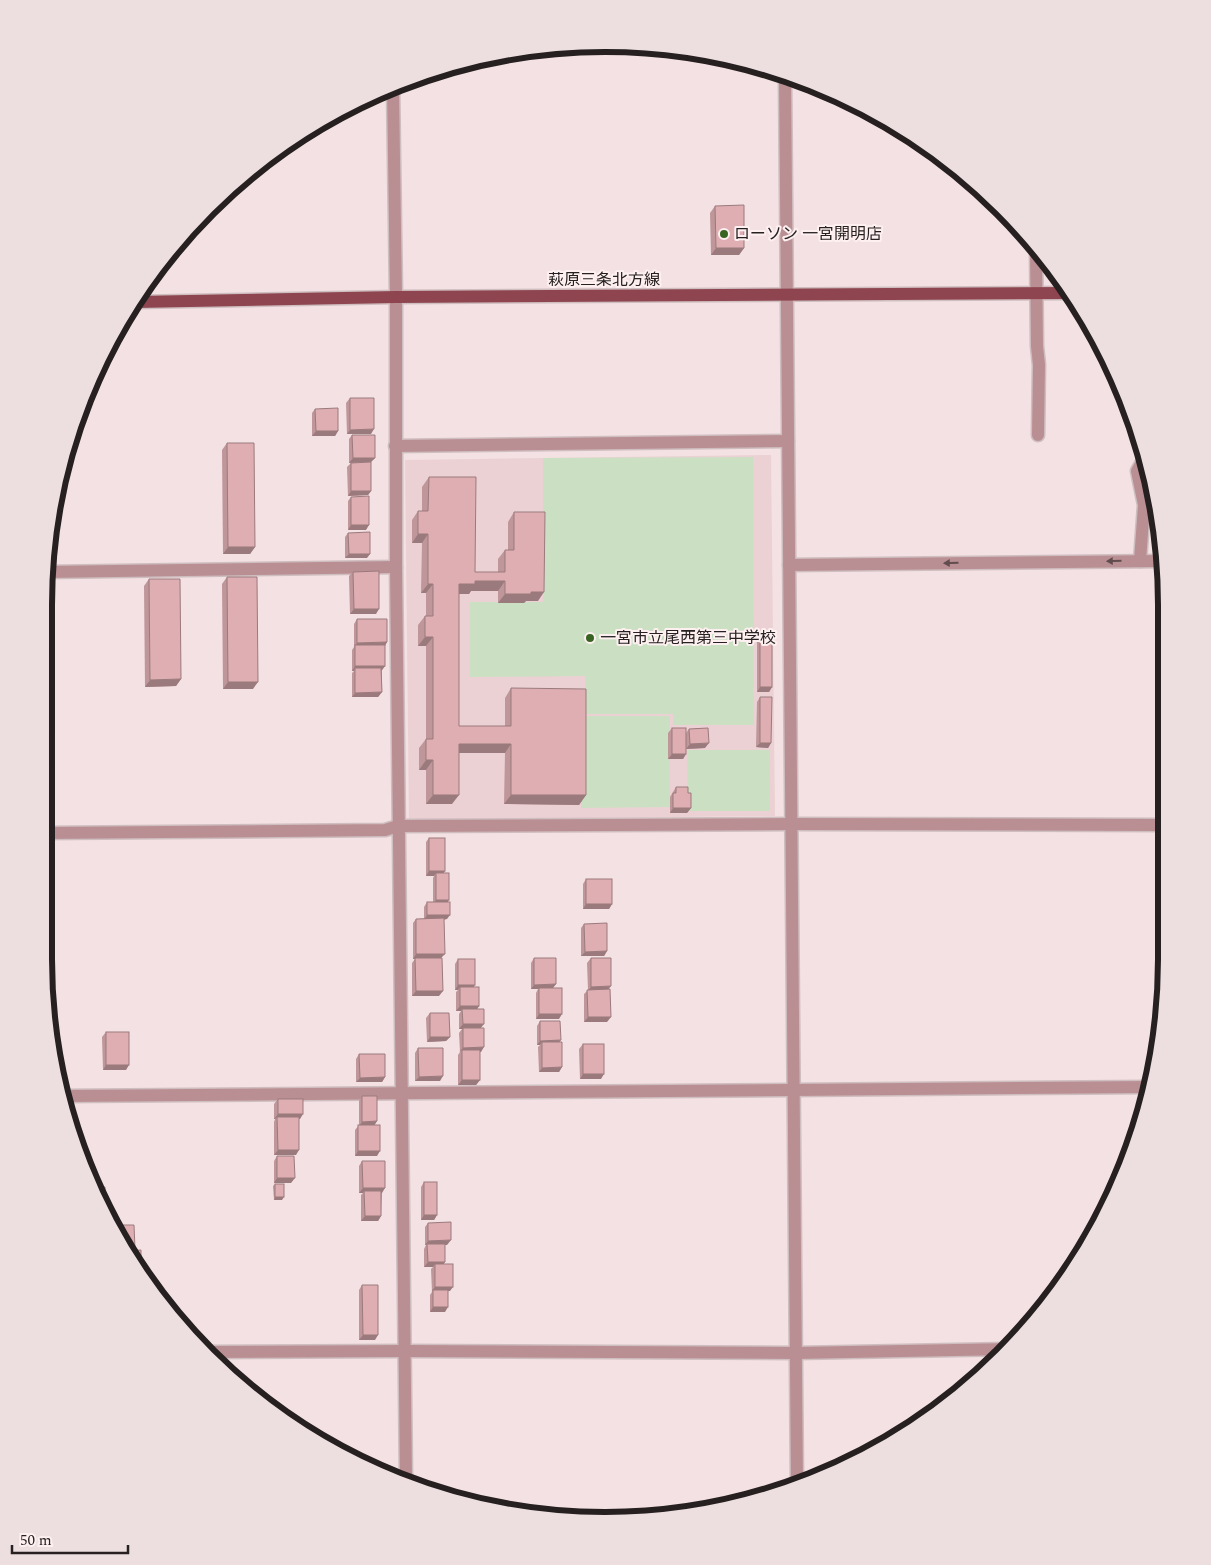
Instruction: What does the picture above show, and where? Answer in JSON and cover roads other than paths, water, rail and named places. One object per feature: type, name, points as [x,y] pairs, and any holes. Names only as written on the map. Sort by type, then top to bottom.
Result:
[{"type":"main road","name":"萩原三条北方線","points":[[144,302],[396,297],[1061,293]]},
{"type":"street","points":[[785,83],[798,1477]]},
{"type":"street","points":[[393,95],[396,297],[395,446],[398,826],[406,1475]]},
{"type":"street","points":[[1036,259],[1039,364],[1038,435]]},
{"type":"street","points":[[395,446],[788,441]]},
{"type":"street","points":[[1140,561],[1144,506],[1137,471],[1141,465]]},
{"type":"street","points":[[789,565],[1156,561]]},
{"type":"street","points":[[54,572],[396,567]]},
{"type":"street","points":[[52,833],[385,830],[398,826],[1158,825]]},
{"type":"street","points":[[69,1096],[1144,1087]]},
{"type":"street","points":[[215,1352],[405,1351],[796,1354],[999,1349]]},
{"type":"place","name":"ローソン 一宮開明店","points":[[724,234]]},
{"type":"place","name":"一宮市立尾西第三中学校","points":[[590,638]]}]
